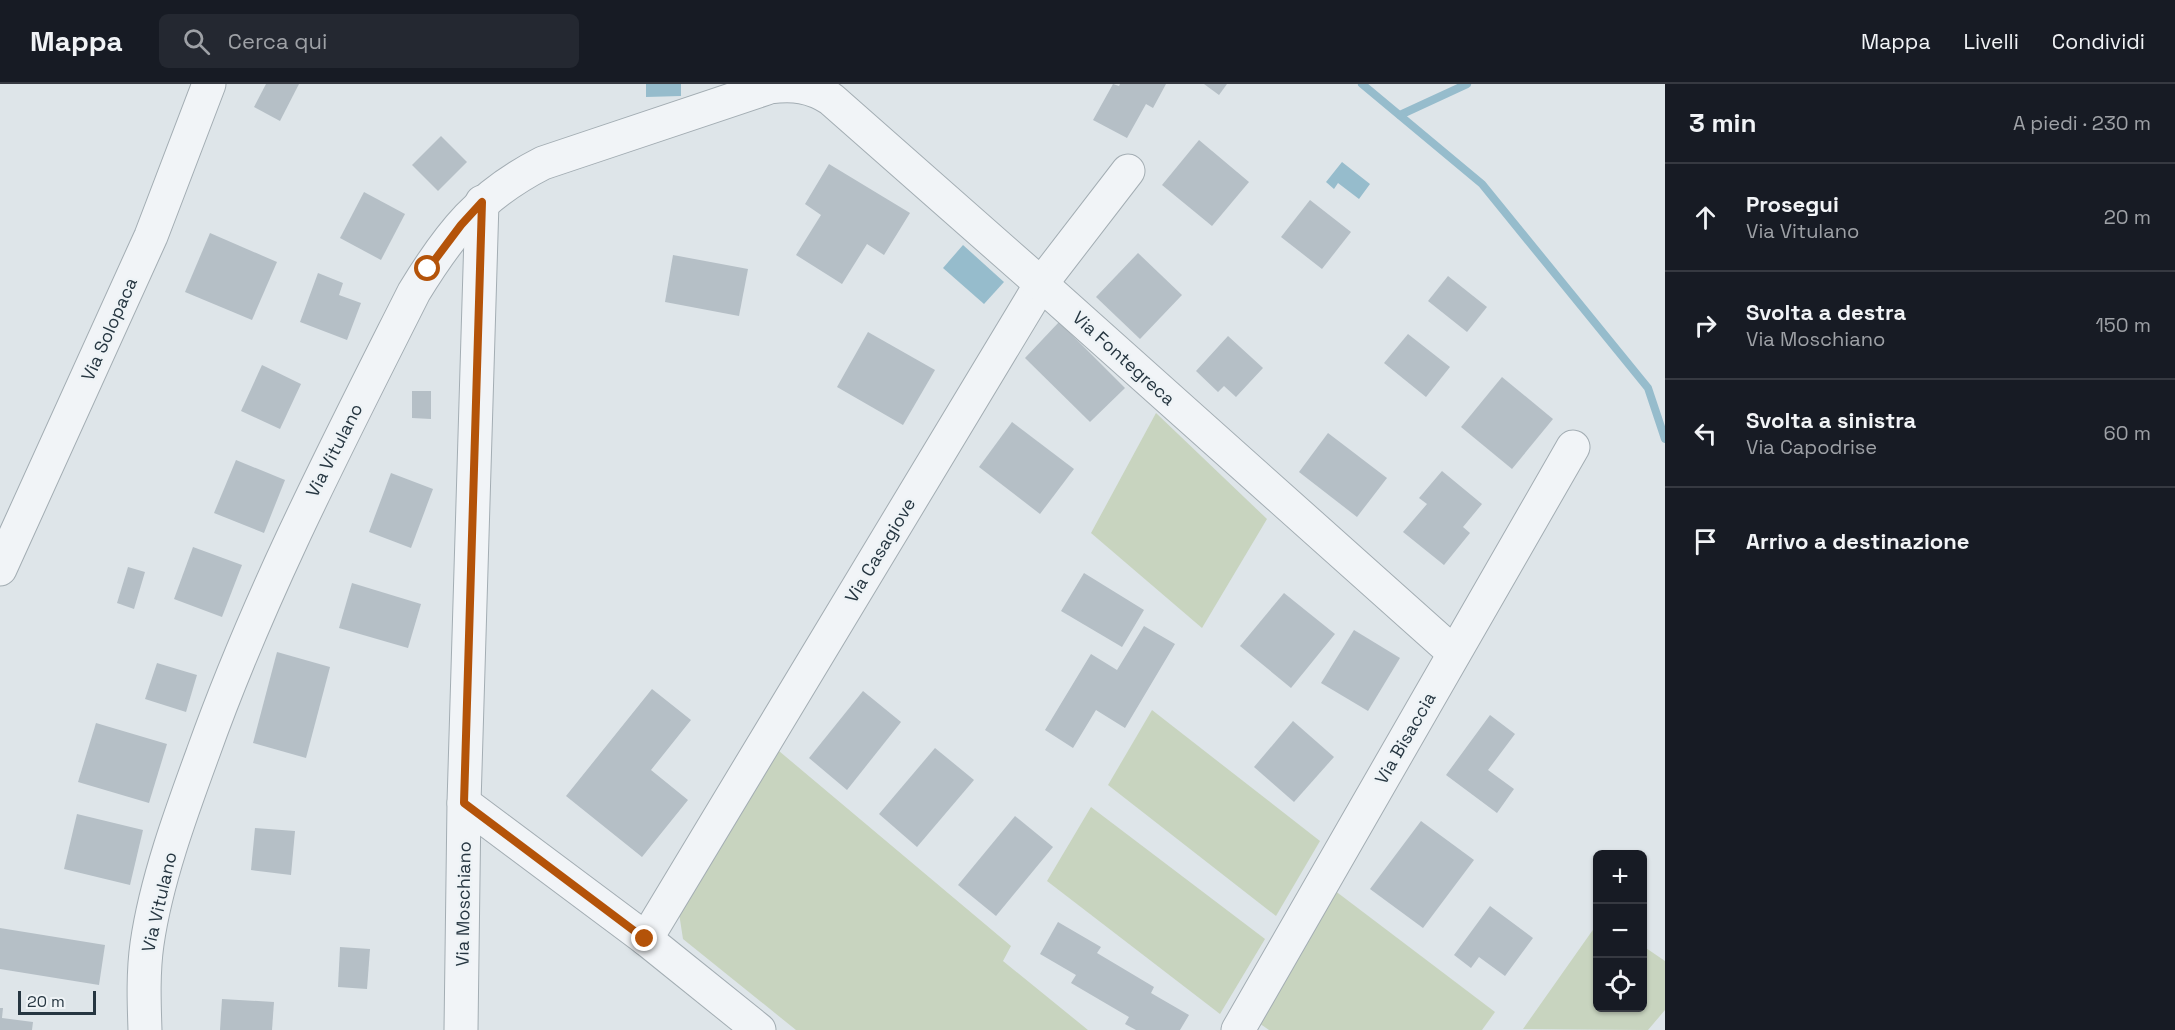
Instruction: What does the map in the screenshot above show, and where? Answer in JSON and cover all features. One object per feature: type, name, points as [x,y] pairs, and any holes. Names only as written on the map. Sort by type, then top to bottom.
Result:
[{"type":"street","name":"Via Solopaca","points":[[0,570],[151,236],[209,84]]},
{"type":"street","name":"Via Vitulano","points":[[145,1030],[145,958],[151,918],[179,821],[223,696],[314,490],[414,292],[445,245],[482,202],[519,175],[543,163],[783,84]]},
{"type":"street","name":"Via Fontegreca","points":[[783,84],[817,90],[831,99],[1454,653]]},
{"type":"street","name":"Via Casagiove","points":[[645,939],[1041,284],[1128,171]]},
{"type":"street","name":"Via Moschiano","points":[[461,1030],[464,803],[482,202]]},
{"type":"street","name":"Via Bisaccia","points":[[1238,1030],[1573,447]]},
{"type":"street","points":[[464,803],[645,939],[759,1030]]},
{"type":"green space","points":[[1156,413],[1267,519],[1202,628],[1091,533]]},
{"type":"green space","points":[[1152,710],[1320,841],[1276,916],[1108,785]]},
{"type":"green space","points":[[779,751],[1011,946],[1003,961],[1088,1030],[796,1030],[683,939],[679,913]]},
{"type":"green space","points":[[1091,807],[1265,939],[1220,1014],[1047,881]]},
{"type":"green space","points":[[1334,890],[1495,1012],[1482,1030],[1269,1030],[1256,1021]]},
{"type":"green space","points":[[1593,930],[1593,1012],[1647,1012],[1647,949],[1665,961],[1665,1010],[1648,1030],[1523,1029]]},
{"type":"water","points":[[646,84],[681,84],[681,96],[646,97]]},
{"type":"water","points":[[1342,162],[1370,184],[1359,199],[1338,183],[1334,189],[1326,182]]},
{"type":"water","points":[[963,245],[1004,282],[984,304],[943,268]]},
{"type":"building","points":[[266,84],[299,84],[280,121],[254,107]]},
{"type":"building","points":[[1113,84],[1119,86],[1120,84],[1166,84],[1153,108],[1146,104],[1127,138],[1093,120]]},
{"type":"building","points":[[1204,84],[1227,84],[1219,95]]},
{"type":"building","points":[[441,136],[467,162],[438,191],[412,165]]},
{"type":"building","points":[[1199,140],[1249,182],[1212,226],[1162,185]]},
{"type":"building","points":[[829,164],[910,213],[884,255],[867,244],[842,284],[796,255],[821,215],[805,204]]},
{"type":"building","points":[[364,192],[405,214],[381,260],[340,238]]},
{"type":"building","points":[[1310,200],[1351,232],[1322,269],[1281,237]]},
{"type":"building","points":[[210,233],[277,262],[252,320],[185,292]]},
{"type":"building","points":[[1138,253],[1182,295],[1140,339],[1096,297]]},
{"type":"building","points":[[673,255],[748,269],[739,316],[665,302]]},
{"type":"building","points":[[318,273],[343,283],[339,295],[361,303],[347,340],[300,322]]},
{"type":"building","points":[[1448,276],[1487,307],[1467,332],[1428,301]]},
{"type":"building","points":[[1059,322],[1125,388],[1090,422],[1025,358]]},
{"type":"building","points":[[868,332],[935,370],[903,425],[837,387]]},
{"type":"building","points":[[1408,334],[1450,367],[1426,397],[1384,363]]},
{"type":"building","points":[[1228,336],[1263,368],[1236,397],[1224,386],[1218,392],[1196,371]]},
{"type":"building","points":[[262,365],[301,384],[280,429],[241,411]]},
{"type":"building","points":[[1502,377],[1553,419],[1512,469],[1461,427]]},
{"type":"building","points":[[412,391],[431,391],[431,419],[412,418]]},
{"type":"building","points":[[1012,422],[1074,469],[1040,514],[979,467]]},
{"type":"building","points":[[1328,433],[1387,478],[1357,517],[1299,472]]},
{"type":"building","points":[[236,460],[285,480],[264,533],[214,513]]},
{"type":"building","points":[[1442,471],[1482,504],[1463,527],[1470,533],[1444,565],[1403,532],[1427,504],[1419,498]]},
{"type":"building","points":[[391,473],[433,489],[411,548],[369,532]]},
{"type":"building","points":[[193,547],[242,565],[222,617],[174,599]]},
{"type":"building","points":[[128,567],[145,572],[134,609],[117,603]]},
{"type":"building","points":[[1084,573],[1144,610],[1122,647],[1061,611]]},
{"type":"building","points":[[352,583],[421,604],[408,648],[339,628]]},
{"type":"building","points":[[1284,593],[1335,634],[1291,688],[1240,646]]},
{"type":"building","points":[[1144,626],[1175,644],[1125,728],[1096,710],[1073,748],[1045,730],[1091,654],[1117,670]]},
{"type":"building","points":[[1354,630],[1400,658],[1368,711],[1321,683]]},
{"type":"building","points":[[277,652],[330,667],[306,758],[253,743]]},
{"type":"building","points":[[157,663],[197,675],[186,712],[145,699]]},
{"type":"building","points":[[652,689],[691,720],[651,770],[688,800],[642,857],[566,796]]},
{"type":"building","points":[[863,691],[901,722],[847,790],[809,758]]},
{"type":"building","points":[[1490,715],[1515,734],[1488,770],[1514,789],[1497,813],[1446,775]]},
{"type":"building","points":[[1293,721],[1334,757],[1294,802],[1254,767]]},
{"type":"building","points":[[96,723],[167,744],[149,803],[78,782]]},
{"type":"building","points":[[935,748],[974,780],[917,847],[879,814]]},
{"type":"building","points":[[77,814],[143,830],[130,885],[64,869]]},
{"type":"building","points":[[1015,816],[1053,847],[996,916],[958,885]]},
{"type":"building","points":[[1421,821],[1474,860],[1423,928],[1370,889]]},
{"type":"building","points":[[255,828],[295,831],[291,875],[251,870]]},
{"type":"building","points":[[1490,906],[1533,938],[1505,976],[1479,957],[1471,968],[1454,955]]},
{"type":"building","points":[[1058,922],[1101,947],[1097,953],[1154,987],[1151,993],[1189,1015],[1180,1030],[1136,1030],[1125,1024],[1129,1017],[1071,983],[1076,975],[1040,954]]},
{"type":"building","points":[[0,928],[105,945],[99,985],[0,969]]},
{"type":"building","points":[[340,947],[370,949],[367,989],[338,987]]},
{"type":"building","points":[[222,999],[274,1002],[272,1030],[220,1030]]},
{"type":"building","points":[[0,1008],[3,1008],[2,1018],[33,1022],[32,1030],[0,1030]]},
{"type":"waterway","points":[[1362,84],[1482,184],[1648,388],[1665,439]]},
{"type":"waterway","points":[[1400,115],[1467,84]]},
{"type":"route","points":[[428,269],[461,225],[482,202],[464,803],[645,939]]}]
